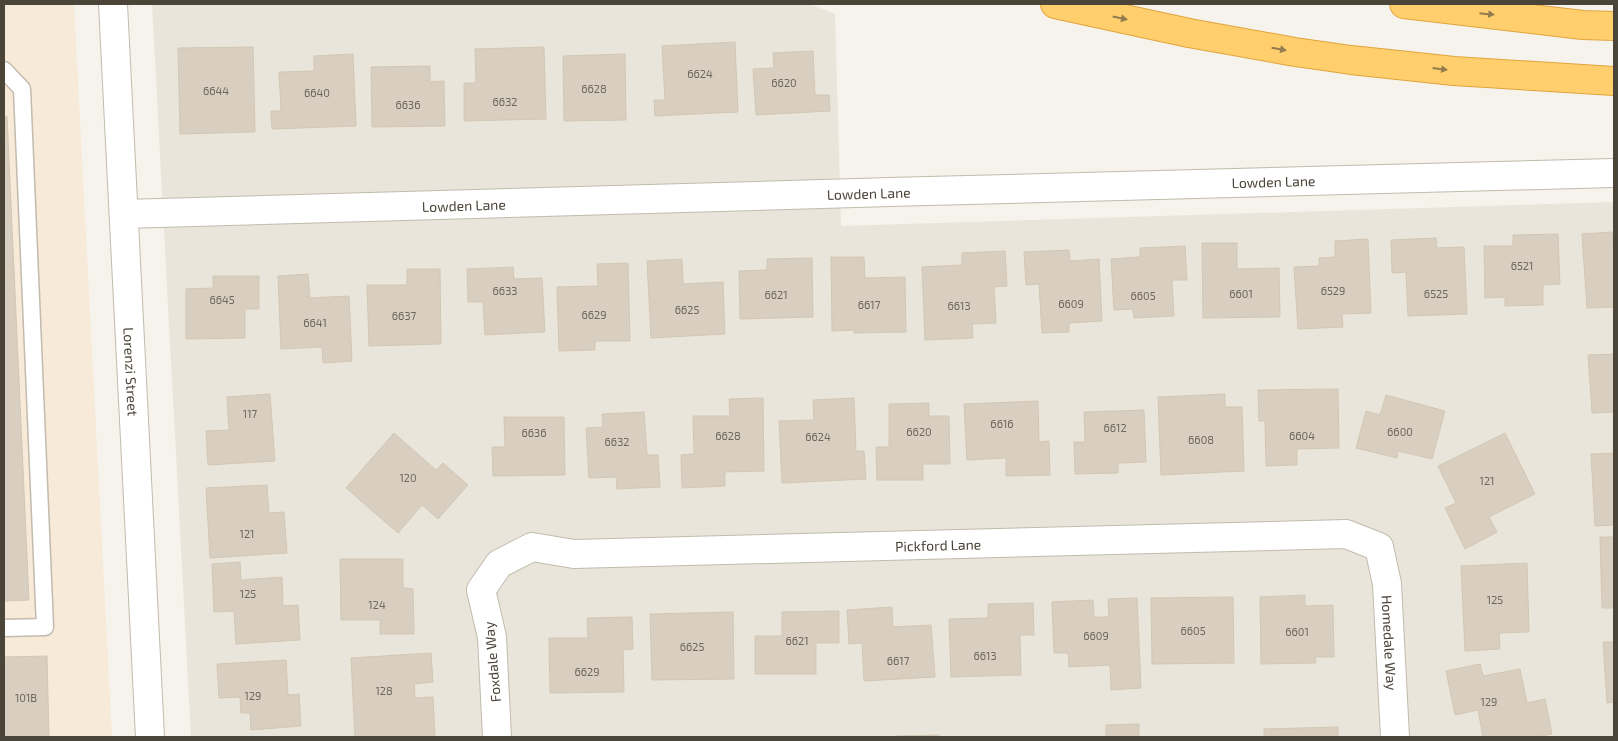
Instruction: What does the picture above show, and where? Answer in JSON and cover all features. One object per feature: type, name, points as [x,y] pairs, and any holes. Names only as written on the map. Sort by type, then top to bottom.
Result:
[{"type":"highway","points":[[1055,4],[1189,33],[1352,60],[1462,71],[1614,81]]},
{"type":"highway","points":[[1404,4],[1583,25],[1614,26]]},
{"type":"street","name":"Lorenzi Street","points":[[113,4],[150,737]]},
{"type":"street","name":"Lowden Lane","points":[[124,214],[528,204],[1284,180],[1614,173]]},
{"type":"street","name":"Pickford Lane","points":[[499,564],[532,547],[574,554],[1346,534],[1379,547]]},
{"type":"street","name":"Homedale Way","points":[[1379,547],[1388,584],[1395,737]]},
{"type":"street","name":"Foxdale Way","points":[[498,737],[492,637],[481,590],[499,564]]},
{"type":"lane","points":[[4,70],[22,89],[46,627],[4,628]]},
{"type":"shaded area","points":[[4,4],[74,4],[112,737],[4,737]]},
{"type":"shaded area","points":[[152,4],[810,4],[835,14],[841,226],[1614,202],[1614,737],[191,737]]},
{"type":"building","points":[[735,42],[738,112],[655,116],[654,100],[665,100],[662,46]]},
{"type":"building","points":[[253,47],[255,132],[180,134],[178,48]]},
{"type":"building","points":[[544,47],[546,119],[464,121],[464,83],[476,83],[475,49]]},
{"type":"building","points":[[813,51],[815,95],[829,95],[830,111],[756,115],[753,69],[774,68],[773,53]]},
{"type":"building","points":[[353,54],[356,126],[272,129],[271,111],[281,111],[279,72],[314,71],[314,56]]},
{"type":"building","points":[[625,54],[626,120],[564,121],[563,56]]},
{"type":"building","points":[[430,66],[430,82],[444,81],[445,126],[372,127],[371,67]]},
{"type":"building","points":[[7,116],[29,600],[4,601],[4,117]]},
{"type":"building","points":[[1612,232],[1614,307],[1587,308],[1582,234]]},
{"type":"building","points":[[1558,234],[1560,284],[1543,285],[1543,305],[1505,306],[1505,297],[1485,298],[1484,246],[1513,246],[1513,235]]},
{"type":"building","points":[[1436,238],[1437,248],[1464,247],[1467,314],[1408,316],[1406,272],[1392,273],[1391,240]]},
{"type":"building","points":[[1368,239],[1371,313],[1342,314],[1343,327],[1298,329],[1294,267],[1319,266],[1319,258],[1335,257],[1335,241]]},
{"type":"building","points":[[1202,243],[1237,243],[1237,269],[1279,268],[1280,317],[1203,318]]},
{"type":"building","points":[[1185,246],[1187,280],[1172,280],[1174,316],[1134,318],[1133,309],[1114,310],[1111,259],[1140,257],[1140,248]]},
{"type":"building","points":[[1069,250],[1070,261],[1099,259],[1102,321],[1069,323],[1069,332],[1042,333],[1039,284],[1026,285],[1024,252]]},
{"type":"building","points":[[1005,251],[1007,286],[994,287],[996,323],[972,324],[973,338],[925,340],[922,267],[962,265],[962,253]]},
{"type":"building","points":[[831,257],[864,257],[865,278],[905,277],[906,332],[854,333],[854,330],[832,331]]},
{"type":"building","points":[[812,258],[813,317],[740,319],[739,271],[767,270],[767,259]]},
{"type":"building","points":[[682,259],[683,284],[723,282],[725,334],[651,338],[647,261]]},
{"type":"building","points":[[628,263],[630,341],[595,341],[595,350],[559,351],[557,287],[598,286],[597,264]]},
{"type":"building","points":[[513,267],[514,279],[542,278],[545,332],[485,335],[483,302],[468,302],[467,269]]},
{"type":"building","points":[[407,269],[440,269],[441,344],[369,346],[367,285],[407,285]]},
{"type":"building","points":[[308,274],[310,298],[349,296],[352,361],[323,363],[322,347],[281,349],[278,276]]},
{"type":"building","points":[[213,276],[259,276],[259,309],[245,309],[245,338],[186,339],[186,289],[213,288]]},
{"type":"building","points":[[1614,354],[1614,412],[1592,413],[1588,355]]},
{"type":"building","points":[[1338,389],[1339,448],[1297,449],[1297,465],[1266,466],[1265,421],[1259,421],[1258,390]]},
{"type":"building","points":[[270,394],[275,461],[208,465],[206,431],[229,430],[227,397]]},
{"type":"building","points":[[1225,394],[1225,407],[1242,407],[1244,471],[1161,475],[1158,397]]},
{"type":"building","points":[[1386,395],[1445,411],[1432,459],[1398,451],[1397,458],[1356,448],[1366,411],[1380,415]]},
{"type":"building","points":[[763,398],[764,471],[725,472],[725,486],[682,488],[681,455],[694,454],[693,416],[730,416],[729,399]]},
{"type":"building","points":[[854,398],[856,451],[864,451],[866,479],[782,483],[779,421],[814,420],[813,400]]},
{"type":"building","points":[[1038,401],[1039,442],[1049,441],[1050,475],[1006,476],[1006,458],[967,460],[964,404]]},
{"type":"building","points":[[929,403],[929,416],[949,416],[950,464],[923,464],[923,480],[877,480],[876,447],[889,447],[889,404]]},
{"type":"building","points":[[1144,410],[1146,462],[1118,463],[1118,473],[1075,474],[1074,442],[1085,442],[1084,412]]},
{"type":"building","points":[[644,412],[647,455],[658,455],[660,487],[617,489],[616,477],[589,478],[586,428],[603,427],[602,414]]},
{"type":"building","points":[[504,417],[564,417],[565,475],[493,476],[492,447],[505,447]]},
{"type":"building","points":[[394,433],[436,470],[443,463],[468,485],[438,519],[422,505],[398,533],[346,488]]},
{"type":"building","points":[[1505,433],[1535,494],[1489,517],[1497,532],[1465,549],[1445,508],[1456,503],[1438,466]]},
{"type":"building","points":[[1614,453],[1614,525],[1595,526],[1591,454]]},
{"type":"building","points":[[267,485],[269,513],[284,512],[287,553],[210,558],[206,488]]},
{"type":"building","points":[[1600,537],[1614,537],[1614,608],[1602,608]]},
{"type":"building","points":[[340,559],[403,559],[403,588],[413,589],[414,634],[380,634],[380,620],[341,620]]},
{"type":"building","points":[[240,562],[241,580],[282,577],[283,606],[298,605],[300,640],[236,644],[234,611],[214,612],[212,564]]},
{"type":"building","points":[[1527,563],[1529,632],[1499,633],[1500,649],[1465,651],[1461,566]]},
{"type":"building","points":[[1305,595],[1305,606],[1333,605],[1334,657],[1315,657],[1316,663],[1261,664],[1260,597]]},
{"type":"building","points":[[1233,597],[1234,663],[1152,664],[1151,598]]},
{"type":"building","points":[[1137,598],[1141,688],[1111,690],[1110,665],[1069,667],[1068,653],[1054,653],[1052,602],[1093,600],[1094,617],[1109,617],[1108,599]]},
{"type":"building","points":[[1033,603],[1034,635],[1020,635],[1021,675],[951,677],[949,619],[988,618],[988,604]]},
{"type":"building","points":[[892,607],[893,627],[931,625],[935,677],[864,681],[862,643],[849,644],[847,610]]},
{"type":"building","points":[[839,611],[839,643],[816,643],[816,674],[755,674],[755,636],[782,636],[782,612]]},
{"type":"building","points":[[733,612],[734,679],[652,680],[650,614]]},
{"type":"building","points":[[632,617],[633,649],[623,650],[624,692],[550,693],[549,638],[588,638],[587,618]]},
{"type":"building","points":[[1603,642],[1614,642],[1614,702],[1607,703]]},
{"type":"building","points":[[431,653],[433,682],[414,684],[415,698],[433,697],[435,737],[355,737],[351,658]]},
{"type":"building","points":[[47,656],[49,737],[4,737],[4,657]]},
{"type":"building","points":[[286,660],[288,695],[299,694],[301,726],[251,730],[250,713],[241,713],[240,697],[219,698],[217,664]]},
{"type":"building","points":[[1480,664],[1483,676],[1520,669],[1527,703],[1545,699],[1552,734],[1535,737],[1483,737],[1478,710],[1455,715],[1446,671]]},
{"type":"building","points":[[1139,724],[1139,737],[1106,737],[1106,725]]},
{"type":"building","points":[[1338,727],[1338,737],[1264,737],[1264,729]]},
{"type":"building","points":[[939,735],[939,737],[896,737],[896,736]]}]
